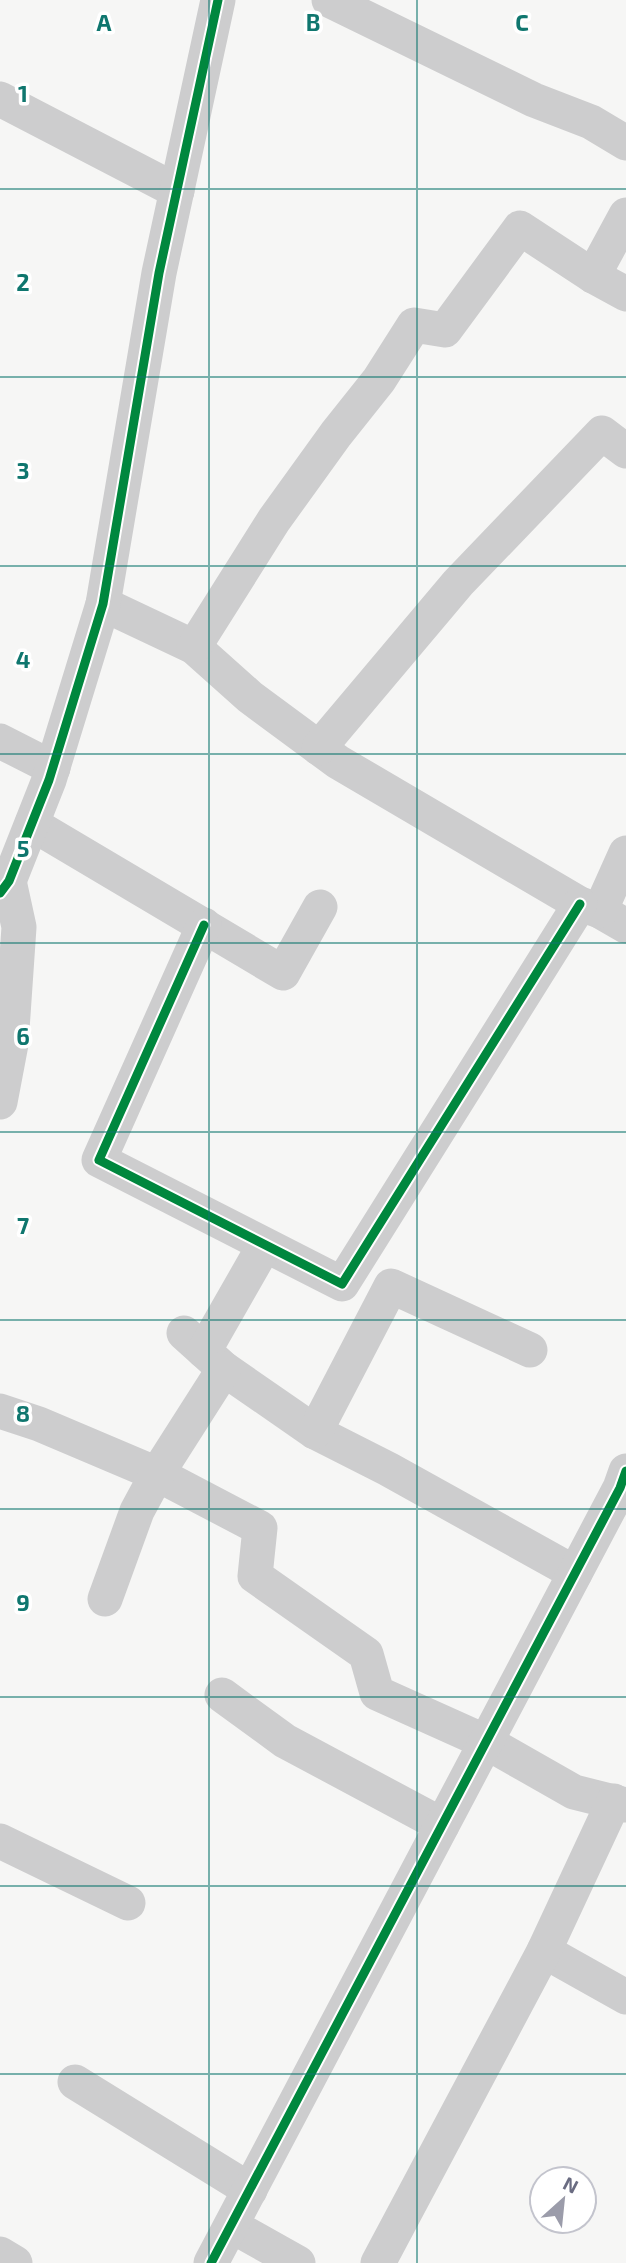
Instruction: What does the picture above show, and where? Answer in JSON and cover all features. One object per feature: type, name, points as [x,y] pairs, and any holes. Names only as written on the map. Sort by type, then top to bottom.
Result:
[{"type":"street","points":[[0,1102],[11,1044],[19,927],[5,887],[53,768],[103,604],[159,273],[218,0]]},
{"type":"street","points":[[329,0],[534,100],[591,122],[626,144]]},
{"type":"street","points":[[0,99],[177,191]]},
{"type":"street","points":[[593,276],[626,215]]},
{"type":"street","points":[[194,647],[274,520],[379,380],[414,325],[445,330],[520,228],[593,276],[626,294]]},
{"type":"street","points":[[319,748],[458,583],[601,433],[626,451]]},
{"type":"street","points":[[103,604],[194,647],[250,697],[338,762],[602,914]]},
{"type":"street","points":[[0,741],[53,768]]},
{"type":"street","points":[[32,824],[284,973],[320,907]]},
{"type":"street","points":[[204,925],[99,1160],[342,1284],[602,914],[626,853]]},
{"type":"street","points":[[105,1599],[137,1511],[157,1474],[204,1351],[264,1246]]},
{"type":"street","points":[[316,1432],[390,1286],[530,1350]]},
{"type":"street","points":[[204,1351],[316,1432],[575,1573]]},
{"type":"street","points":[[0,1411],[39,1424],[157,1474],[260,1528],[255,1576],[366,1654],[377,1693],[486,1742],[574,1792],[620,1803],[378,2263]]},
{"type":"street","points":[[211,2263],[620,1488],[626,1471]]},
{"type":"street","points":[[222,1695],[285,1741],[442,1825]]},
{"type":"street","points":[[0,1841],[128,1903]]},
{"type":"street","points":[[544,1951],[626,1997]]},
{"type":"street","points":[[75,2082],[250,2190]]},
{"type":"street","points":[[232,2226],[299,2263]]},
{"type":"street","points":[[0,2254],[15,2263]]},
{"type":"cycle path","points":[[0,893],[9,881],[49,780],[103,604],[159,273],[218,0]]},
{"type":"cycle path","points":[[204,925],[99,1160],[342,1284],[580,904]]},
{"type":"cycle path","points":[[211,2263],[620,1488],[626,1471]]}]
